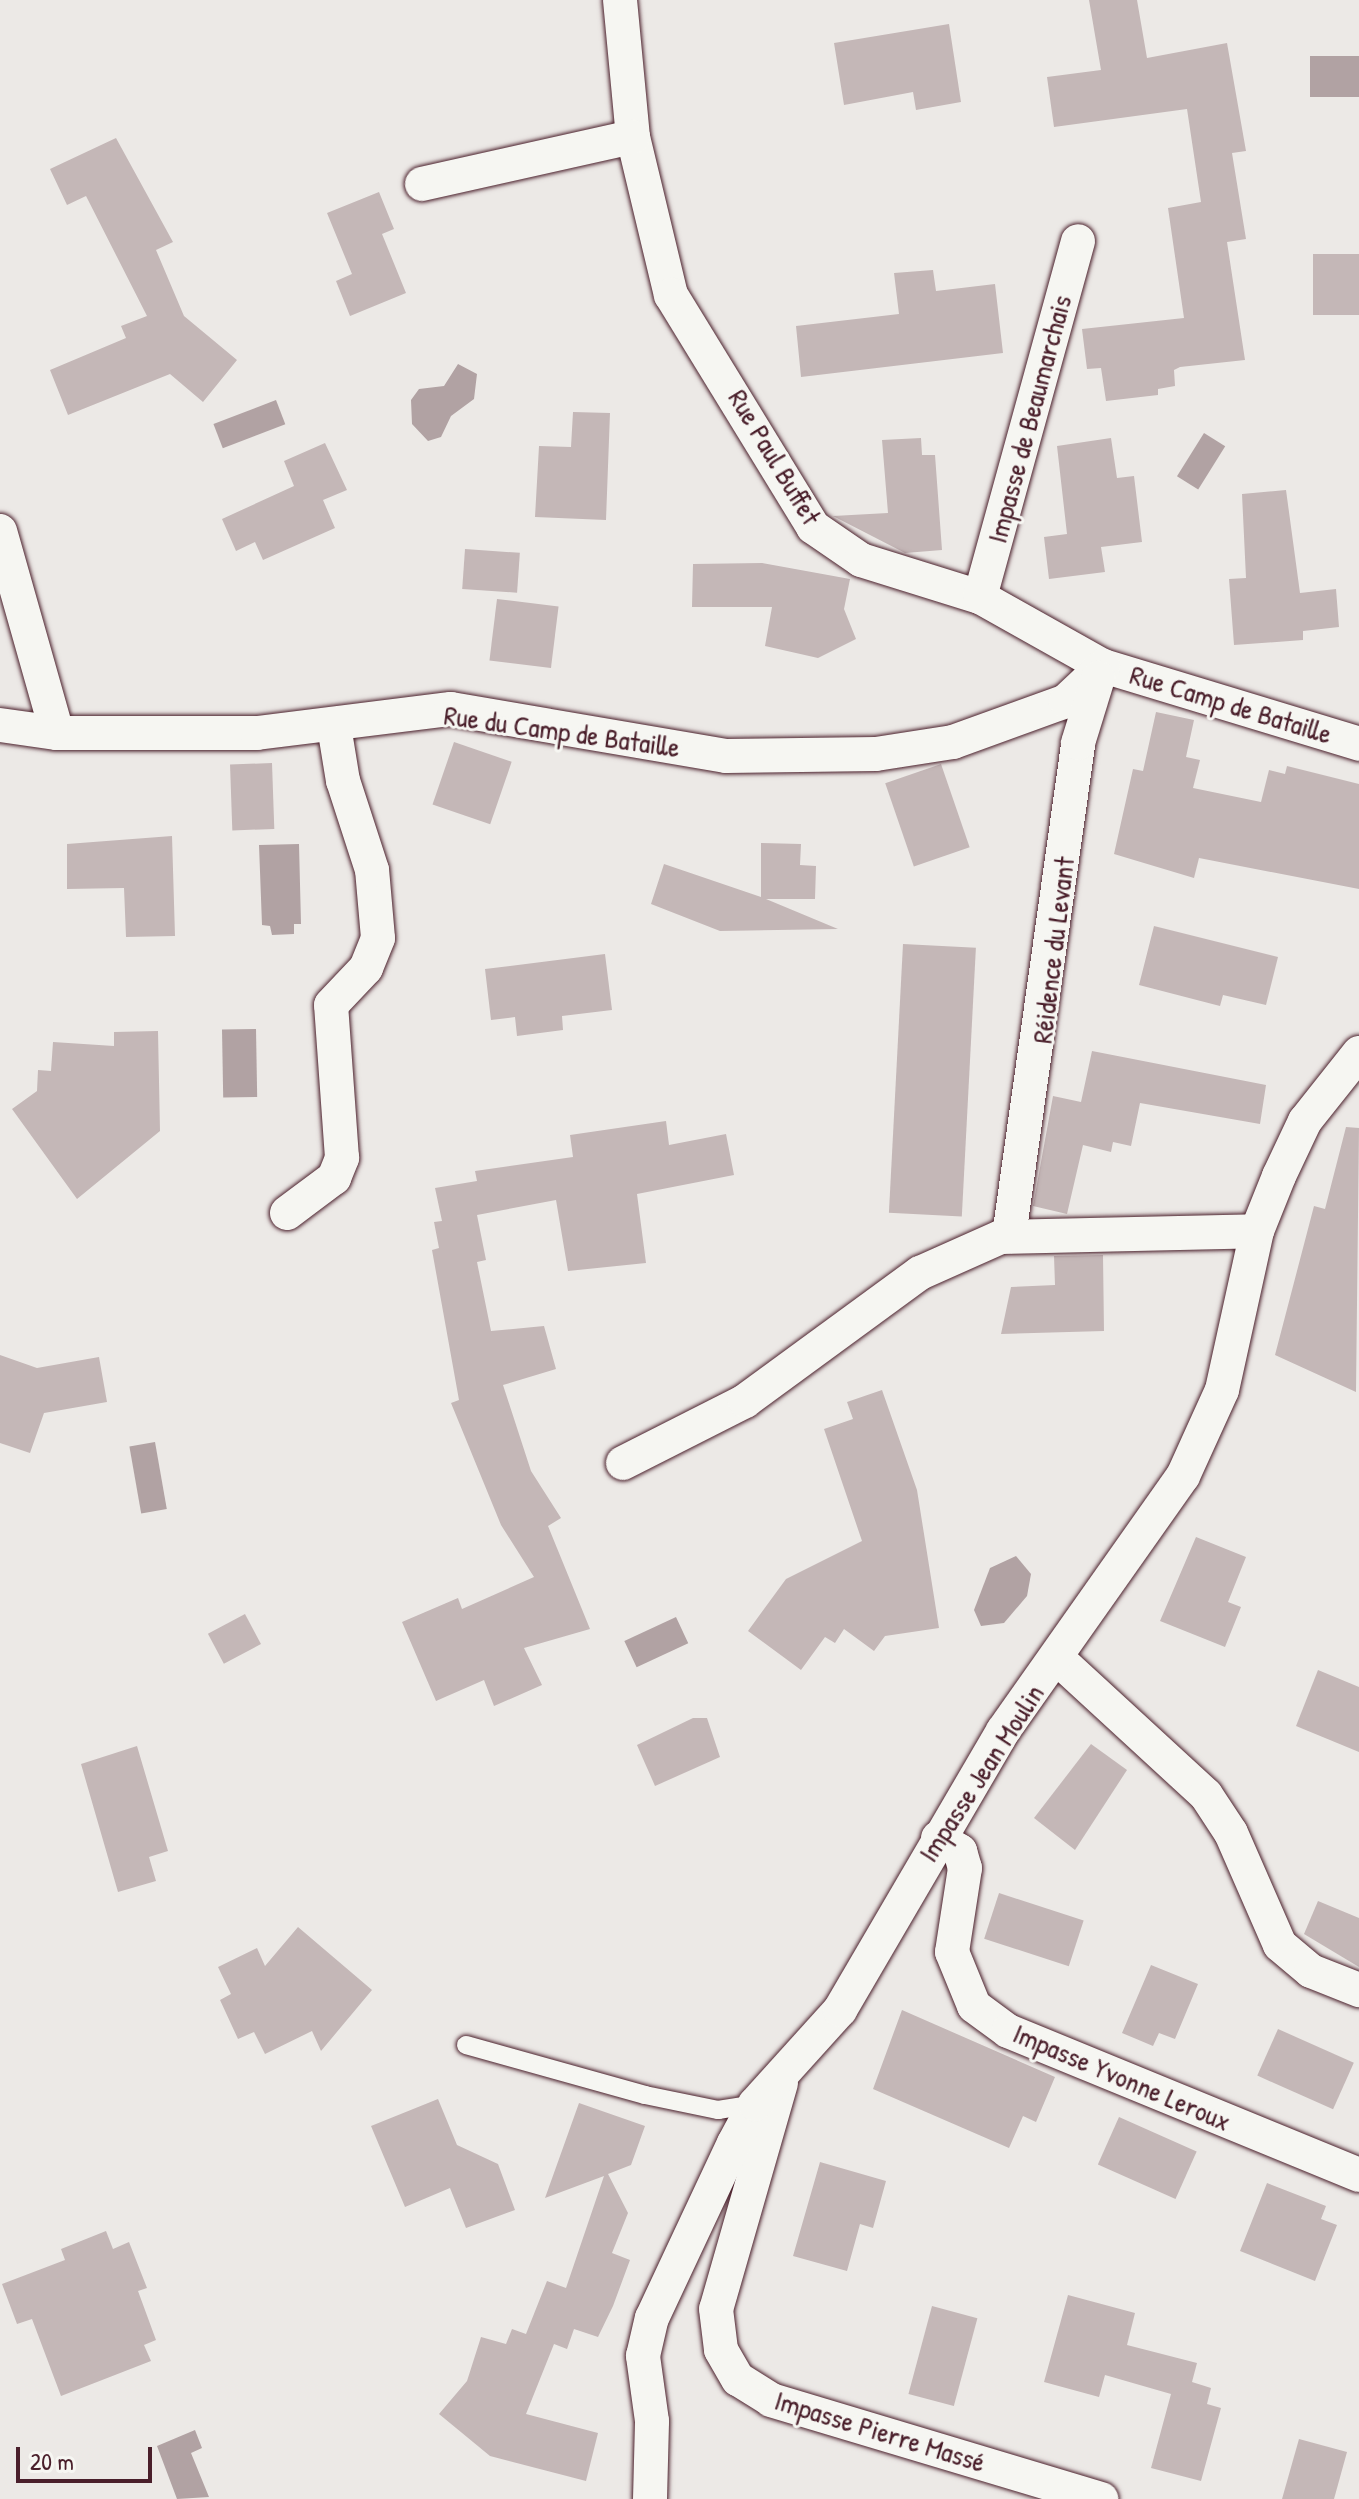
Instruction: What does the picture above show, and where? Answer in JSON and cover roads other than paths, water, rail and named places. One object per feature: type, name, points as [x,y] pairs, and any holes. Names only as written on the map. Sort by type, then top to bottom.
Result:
[{"type":"street","name":"Rue Paul Buffet","points":[[620,0],[633,137],[671,295],[813,527],[861,560],[980,597],[1103,666]]},
{"type":"street","points":[[422,184],[633,137]]},
{"type":"street","name":"Impasse de Beaumarchais","points":[[980,597],[1078,241]]},
{"type":"street","points":[[0,531],[57,733]]},
{"type":"street","name":"Rue du Camp de Bataille","points":[[0,725],[57,733],[334,726],[451,709],[726,756],[876,754],[953,742],[1066,701],[1103,666]]},
{"type":"street","name":"Rue Camp de Bataille","points":[[1103,666],[1359,744]]},
{"type":"street","name":"Réidence du Levant","points":[[1009,1236],[1084,706],[1103,666]]},
{"type":"street","points":[[287,1213],[334,1178],[342,1158],[331,1005],[366,968],[378,938],[372,870],[343,781],[334,726]]},
{"type":"street","name":"Impasse Jean Moulin","points":[[650,2499],[652,2421],[643,2356],[652,2318],[755,2104],[840,2010],[938,1838],[1200,1442],[1222,1390],[1257,1231],[1305,1121],[1359,1053]]},
{"type":"street","points":[[623,1463],[745,1401],[920,1273],[1009,1236],[1092,1240],[1257,1231]]},
{"type":"street","points":[[1057,1658],[1206,1795],[1231,1833],[1280,1945],[1311,1971],[1359,1990]]},
{"type":"street","name":"Impasse Yvonne Leroux","points":[[938,1838],[960,1851],[965,1868],[952,1952],[974,2006],[1008,2031],[1359,2175]]},
{"type":"street","name":"Impasse Pierre Massé","points":[[783,2074],[716,2309],[721,2350],[738,2379],[771,2400],[1102,2499]]},
{"type":"lane","points":[[466,2045],[660,2098],[718,2110],[755,2104]]}]
